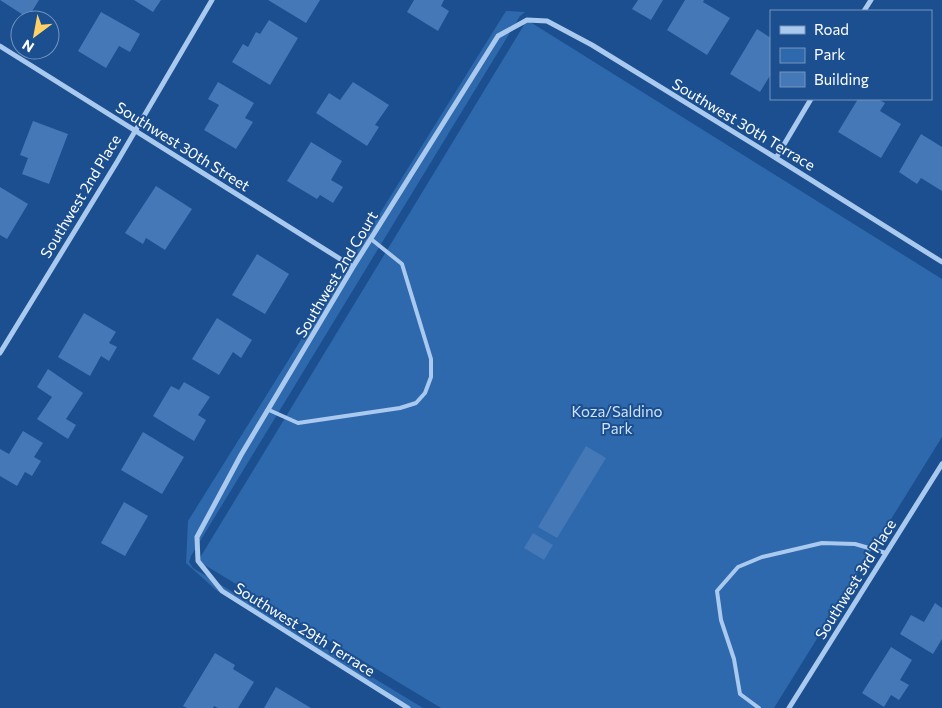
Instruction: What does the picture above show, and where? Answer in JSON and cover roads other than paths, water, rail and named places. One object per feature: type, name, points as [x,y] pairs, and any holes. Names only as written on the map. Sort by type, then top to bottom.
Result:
[{"type":"street","name":"Southwest 2nd Place","points":[[0,353],[212,0]]},
{"type":"street","name":"Southwest 30th Terrace","points":[[527,20],[547,21],[592,45],[942,262]]},
{"type":"street","name":"Southwest 2nd Court","points":[[198,561],[197,537],[242,455],[353,267],[498,36],[527,20]]},
{"type":"street","name":"Southwest 30th Street","points":[[0,46],[353,267]]},
{"type":"street","points":[[776,158],[810,100]]},
{"type":"street","name":"Southwest 3rd Place","points":[[789,708],[942,464]]},
{"type":"street","name":"Southwest 29th Terrace","points":[[198,561],[222,591],[408,708]]},
{"type":"lane","points":[[269,410],[298,424],[400,408],[416,403],[425,393],[431,377],[431,359],[402,264],[371,239]]},
{"type":"lane","points":[[759,708],[740,694],[734,659],[721,620],[717,592],[738,567],[762,557],[822,543],[855,544],[886,553]]},
{"type":"park label","name":"Koza/Saldino Park","points":[[617,420]]}]
